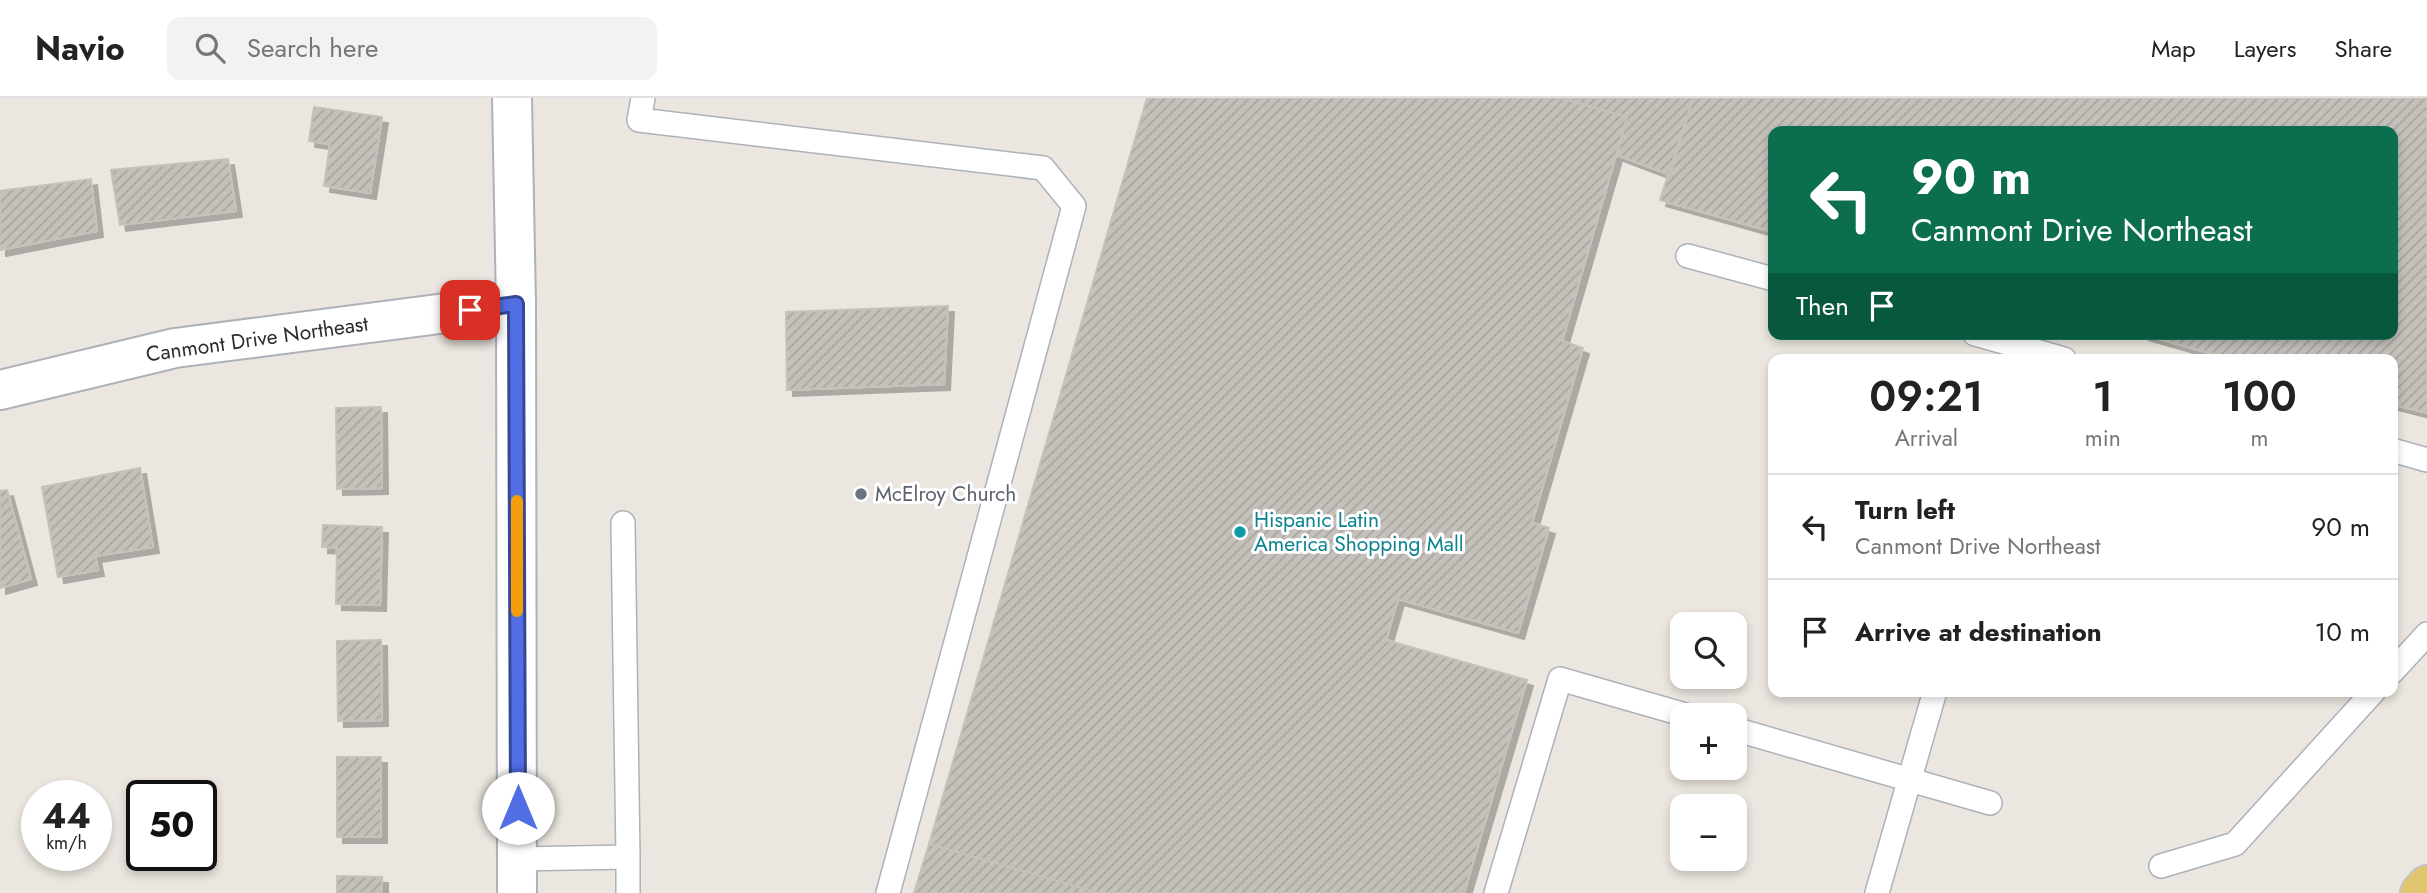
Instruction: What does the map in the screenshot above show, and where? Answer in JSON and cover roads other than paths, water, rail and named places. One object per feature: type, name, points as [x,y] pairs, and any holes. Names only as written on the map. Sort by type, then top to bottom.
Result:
[{"type":"main road","points":[[512,98],[516,304],[517,876]]},
{"type":"main road","name":"Canmont Drive Northeast","points":[[0,390],[175,348],[516,304]]},
{"type":"main road","points":[[2420,893],[2427,885]]},
{"type":"lane","points":[[643,98],[639,120],[1043,168],[1074,206],[887,893]]},
{"type":"lane","points":[[1688,256],[1768,278]]},
{"type":"lane","points":[[1992,340],[2030,354]]},
{"type":"lane","points":[[2398,452],[2427,460]]},
{"type":"lane","points":[[624,523],[628,893]]},
{"type":"lane","points":[[2398,665],[2427,634]]},
{"type":"lane","points":[[1496,893],[1560,679],[1670,711]]},
{"type":"lane","points":[[1877,893],[1934,697]]},
{"type":"lane","points":[[2161,866],[2235,844],[2369,697]]},
{"type":"lane","points":[[1747,733],[1990,803]]},
{"type":"lane","points":[[517,876],[628,857]]},
{"type":"place","name":"McElroy Church","points":[[861,494]]},
{"type":"place","name":"Hispanic Latin America Shopping Mall","points":[[1240,532]]}]
